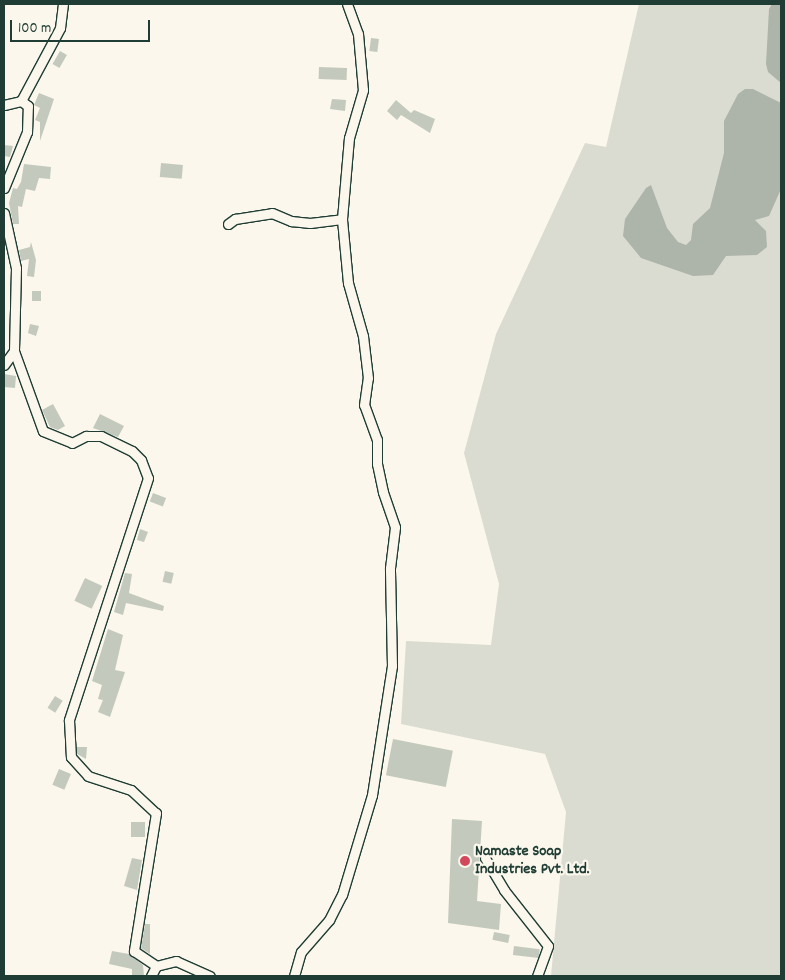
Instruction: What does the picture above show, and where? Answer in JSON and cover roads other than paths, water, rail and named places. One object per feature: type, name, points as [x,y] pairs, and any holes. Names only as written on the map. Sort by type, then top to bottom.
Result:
[{"type":"street","points":[[4,105],[21,101],[60,28],[63,4]]},
{"type":"street","points":[[294,976],[301,952],[329,920],[342,895],[372,795],[392,666],[390,568],[395,527],[381,482],[377,440],[364,405],[368,378],[363,336],[348,283],[342,219],[349,138],[363,90],[358,34],[347,4]]},
{"type":"street","points":[[4,188],[27,132],[28,106],[21,101]]},
{"type":"street","points":[[4,213],[16,268],[14,351],[43,431],[72,443],[86,436],[101,436],[132,451],[141,460],[148,478],[69,720],[71,757],[88,776],[131,790],[156,813],[134,951],[156,966],[176,961],[210,976]]},
{"type":"street","points":[[228,224],[236,219],[272,213],[291,220],[310,223],[342,219]]},
{"type":"street","points":[[4,365],[14,351]]},
{"type":"street","points":[[485,858],[504,890],[548,946],[537,976]]},
{"type":"street","points":[[151,976],[156,966]]},
{"type":"place","name":"Namaste Soap Industries Pvt. Ltd.","points":[[465,861]]}]
